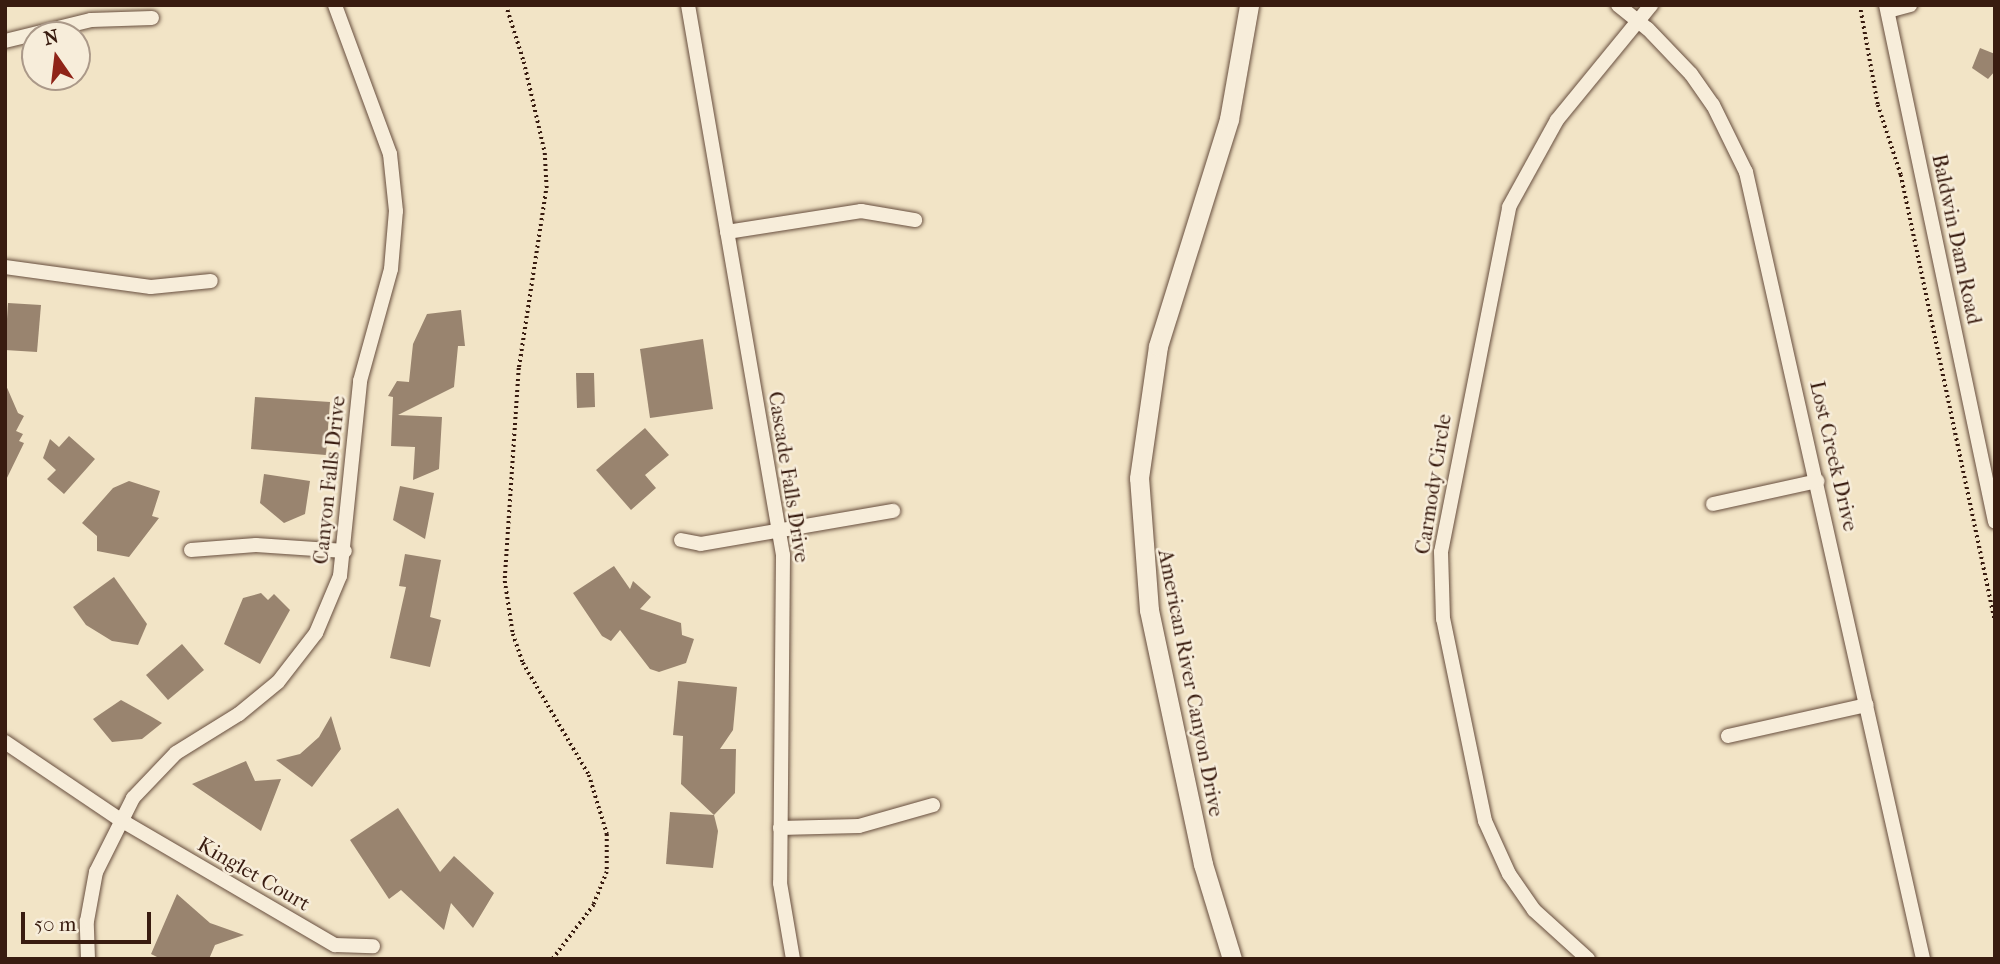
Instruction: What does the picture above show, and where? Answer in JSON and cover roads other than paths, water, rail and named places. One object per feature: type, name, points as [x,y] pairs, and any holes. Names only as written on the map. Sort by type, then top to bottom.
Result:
[{"type":"street","name":"Canyon Falls Drive","points":[[88,959],[90,896],[119,819],[157,769],[259,699],[303,654],[328,611],[345,551],[360,382],[391,269],[396,212],[390,154],[335,5]]},
{"type":"street","name":"Cascade Falls Drive","points":[[688,5],[779,531],[785,601],[780,883],[793,959]]},
{"type":"street","name":"American River Canyon Drive","points":[[1232,959],[1203,864],[1149,610],[1139,478],[1158,346],[1229,119],[1249,5]]},
{"type":"street","name":"Lost Creek Drive","points":[[1618,5],[1675,55],[1705,94],[1746,172],[1818,481],[1923,959]]},
{"type":"street","name":"Carmody Circle","points":[[1588,959],[1534,910],[1509,874],[1485,821],[1443,619],[1441,552],[1509,207],[1522,176],[1557,120],[1651,5]]},
{"type":"street","points":[[1887,8],[1910,5]]},
{"type":"street","name":"Baldwin Dam Road","points":[[1887,8],[1995,522]]},
{"type":"street","points":[[5,41],[91,20],[152,18]]},
{"type":"street","points":[[727,232],[861,211],[915,220]]},
{"type":"street","points":[[5,267],[151,287],[211,281]]},
{"type":"street","points":[[1713,504],[1818,481]]},
{"type":"street","points":[[681,540],[701,544],[892,511]]},
{"type":"street","points":[[191,550],[256,545],[345,551]]},
{"type":"street","points":[[1728,736],[1867,705]]},
{"type":"street","name":"Kinglet Court","points":[[5,742],[119,819],[335,945],[373,946]]},
{"type":"street","points":[[780,828],[859,826],[933,804]]}]
